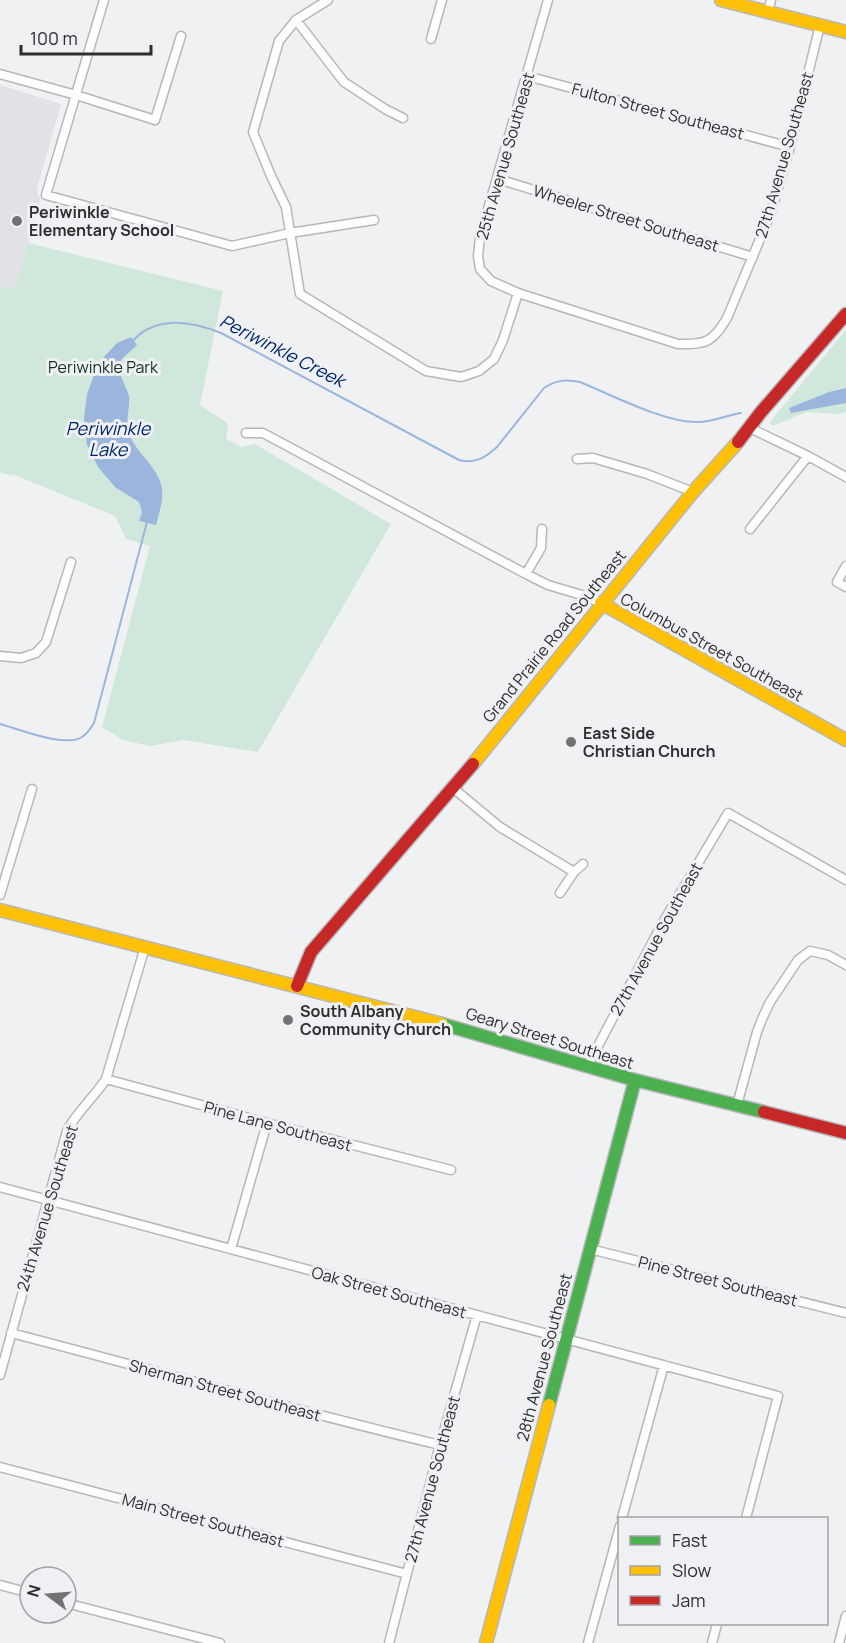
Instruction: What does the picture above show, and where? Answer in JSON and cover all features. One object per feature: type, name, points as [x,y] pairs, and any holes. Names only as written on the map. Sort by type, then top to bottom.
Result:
[{"type":"main road","points":[[721,0],[770,6],[846,32]]},
{"type":"main road","name":"Grand Prairie Road Southeast","points":[[297,986],[311,952],[453,788],[693,492],[742,438],[846,314]]},
{"type":"main road","name":"Columbus Street Southeast","points":[[601,603],[846,740]]},
{"type":"main road","name":"Geary Street Southeast","points":[[0,910],[459,1028],[587,1067],[846,1133]]},
{"type":"main road","name":"28th Avenue Southeast","points":[[486,1643],[635,1080]]},
{"type":"street","points":[[104,0],[46,195],[232,246],[290,233],[374,220]]},
{"type":"street","points":[[328,0],[296,20],[279,41],[254,132],[286,207],[300,294],[426,371],[461,376],[479,371],[494,359],[504,340],[518,292]]},
{"type":"street","points":[[431,39],[442,0]]},
{"type":"street","name":"25th Avenue Southeast","points":[[548,0],[480,237],[478,256],[480,268],[491,281],[518,292],[678,344],[692,345],[706,342]]},
{"type":"street","points":[[296,20],[344,82],[385,110],[403,118]]},
{"type":"street","name":"27th Avenue Southeast","points":[[706,342],[718,334],[727,318],[770,215],[790,147],[820,25]]},
{"type":"street","points":[[0,74],[155,120],[181,36]]},
{"type":"street","name":"Fulton Street Southeast","points":[[527,76],[790,147]]},
{"type":"street","name":"Wheeler Street Southeast","points":[[498,179],[753,257]]},
{"type":"street","points":[[750,428],[846,477]]},
{"type":"street","name":"Columbus Street Southeast","points":[[246,433],[262,433],[526,574],[549,585],[601,603]]},
{"type":"street","points":[[750,529],[808,456]]},
{"type":"street","points":[[577,459],[593,458],[647,474],[693,492]]},
{"type":"street","points":[[526,574],[541,548],[542,529]]},
{"type":"street","points":[[0,656],[21,658],[36,653],[46,642],[71,562]]},
{"type":"street","points":[[846,566],[837,582],[846,587]]},
{"type":"street","points":[[453,788],[500,827],[574,872]]},
{"type":"street","points":[[0,895],[32,789]]},
{"type":"street","name":"27th Avenue Southeast","points":[[587,1067],[662,924],[728,813],[846,880]]},
{"type":"street","points":[[560,893],[574,872],[583,864]]},
{"type":"street","name":"24th Avenue Southeast","points":[[0,1375],[67,1131],[74,1118],[98,1092],[106,1079],[145,947]]},
{"type":"street","points":[[737,1105],[762,1019],[770,1002],[798,960],[810,951],[828,955],[846,965]]},
{"type":"street","name":"Pine Lane Southeast","points":[[106,1079],[451,1170]]},
{"type":"street","points":[[231,1249],[267,1123]]},
{"type":"street","name":"Oak Street Southeast","points":[[0,1187],[778,1395],[746,1517]]},
{"type":"street","name":"Pine Street Southeast","points":[[590,1249],[846,1313]]},
{"type":"street","name":"27th Avenue Southeast","points":[[389,1643],[440,1445],[477,1315]]},
{"type":"street","name":"Sherman Street Southeast","points":[[11,1333],[345,1423],[440,1445]]},
{"type":"street","points":[[622,1517],[664,1365]]},
{"type":"street","name":"Main Street Southeast","points":[[0,1467],[407,1574]]},
{"type":"street","points":[[588,1643],[618,1533]]},
{"type":"street","points":[[0,1586],[18,1590]]},
{"type":"street","points":[[78,1606],[220,1643]]},
{"type":"street","points":[[838,1643],[846,1616]]},
{"type":"street","points":[[712,1643],[716,1625]]},
{"type":"shaded area","name":"Periwinkle Elementary School","points":[[0,85],[61,104],[37,188],[38,196],[41,198],[0,340]]},
{"type":"green space","name":"Periwinkle Park","points":[[28,243],[223,291],[200,405],[227,423],[226,439],[241,447],[255,444],[391,524],[258,752],[183,740],[150,746],[123,740],[102,727],[150,546],[126,539],[115,516],[12,474],[11,476],[0,472],[0,286],[14,290]]},
{"type":"green space","points":[[846,330],[846,412],[838,414],[806,412],[773,426],[769,423]]},
{"type":"water","name":"Periwinkle Lake","points":[[131,337],[137,345],[120,361],[119,370],[129,396],[127,424],[130,437],[157,474],[162,489],[156,525],[139,521],[142,512],[139,502],[115,487],[98,467],[87,445],[84,418],[87,394],[94,375],[103,358],[117,343]]},
{"type":"water","points":[[846,388],[846,403],[791,413],[789,408],[829,392]]},
{"type":"waterway","name":"Periwinkle Creek","points":[[133,341],[146,330],[166,323],[185,323],[221,333],[459,460],[465,461],[480,459],[493,451],[544,388],[561,381],[580,382],[656,414],[686,421],[704,422],[741,413]]},
{"type":"waterway","name":"Periwinkle Creek","points":[[0,724],[42,737],[65,740],[82,737],[90,729],[94,723],[147,522]]},
{"type":"traffic: fast","points":[[442,1024],[635,1080],[764,1112]]},
{"type":"traffic: fast","points":[[549,1405],[635,1080]]},
{"type":"traffic: slow","points":[[721,0],[846,32]]},
{"type":"traffic: slow","points":[[473,764],[693,492],[738,442]]},
{"type":"traffic: slow","points":[[601,603],[846,740]]},
{"type":"traffic: slow","points":[[0,910],[442,1024]]},
{"type":"traffic: slow","points":[[486,1643],[549,1405]]},
{"type":"traffic: jam","points":[[738,442],[846,314]]},
{"type":"traffic: jam","points":[[297,986],[311,952],[473,764]]},
{"type":"traffic: jam","points":[[764,1112],[846,1133]]},
{"type":"place","name":"Periwinkle Elementary School","points":[[17,221]]},
{"type":"place","name":"East Side Christian Church","points":[[571,742]]},
{"type":"place","name":"South Albany Community Church","points":[[288,1020]]}]
